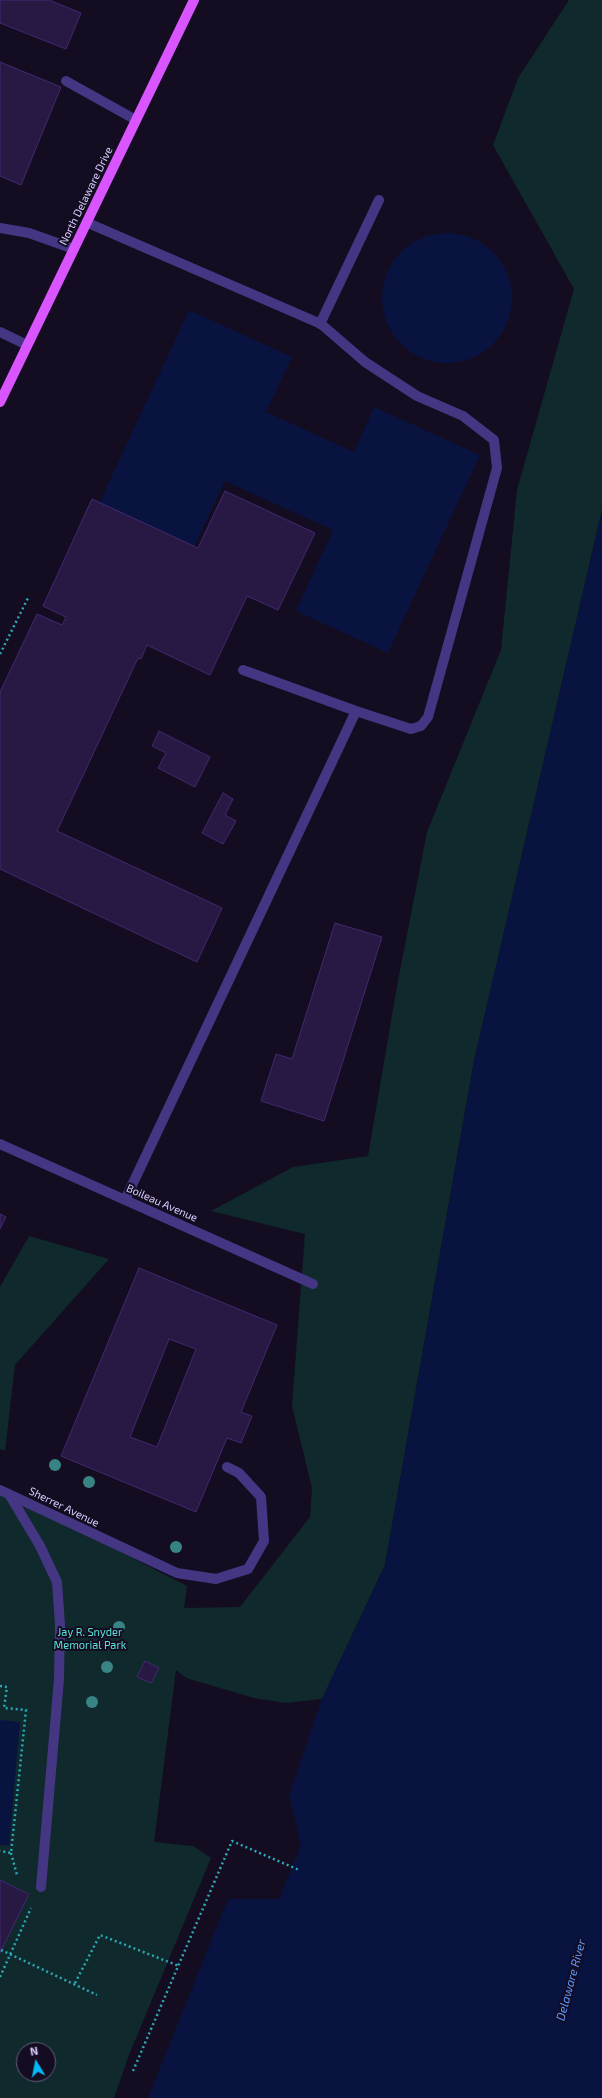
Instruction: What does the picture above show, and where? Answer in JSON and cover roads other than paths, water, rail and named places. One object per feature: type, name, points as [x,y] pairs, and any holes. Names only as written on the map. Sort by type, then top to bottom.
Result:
[{"type":"main road","name":"North Delaware Drive","points":[[0,402],[88,223],[194,0]]},
{"type":"street","points":[[66,81],[136,120]]},
{"type":"street","points":[[320,324],[379,200]]},
{"type":"street","points":[[88,223],[320,324],[365,362],[417,396],[463,416],[494,440],[497,468],[428,717],[421,726],[412,729],[356,711],[243,670]]},
{"type":"street","points":[[0,228],[29,233],[74,249]]},
{"type":"street","points":[[0,332],[27,345]]},
{"type":"street","points":[[125,1200],[356,711]]},
{"type":"street","name":"Boileau Avenue","points":[[0,1144],[313,1284]]},
{"type":"street","name":"Sherrer Avenue","points":[[5,1492],[177,1573],[216,1579],[248,1570],[264,1541],[261,1497],[239,1473],[227,1467]]},
{"type":"street","points":[[5,1492],[40,1546],[57,1582],[60,1625],[59,1679],[41,1887]]},
{"type":"water","points":[[453,233],[466,235],[478,240],[498,257],[505,267],[510,279],[512,298],[510,317],[505,329],[488,349],[478,356],[466,361],[441,363],[428,361],[416,356],[396,339],[389,329],[384,317],[382,292],[384,279],[389,267],[406,247],[416,240],[428,235]]},
{"type":"water","points":[[189,310],[292,357],[266,412],[354,452],[374,407],[480,455],[388,653],[296,611],[333,530],[225,481],[192,551],[97,508]]},
{"type":"water","name":"Delaware River","points":[[602,510],[602,2098],[148,2098],[228,1899],[279,1899],[301,1845],[289,1796],[322,1699],[385,1565],[474,1061]]},
{"type":"water","points":[[0,1720],[20,1722],[9,1846],[0,1845]]},
{"type":"park label","name":"Jay R. Snyder Memorial Park","points":[[90,1638]]}]
